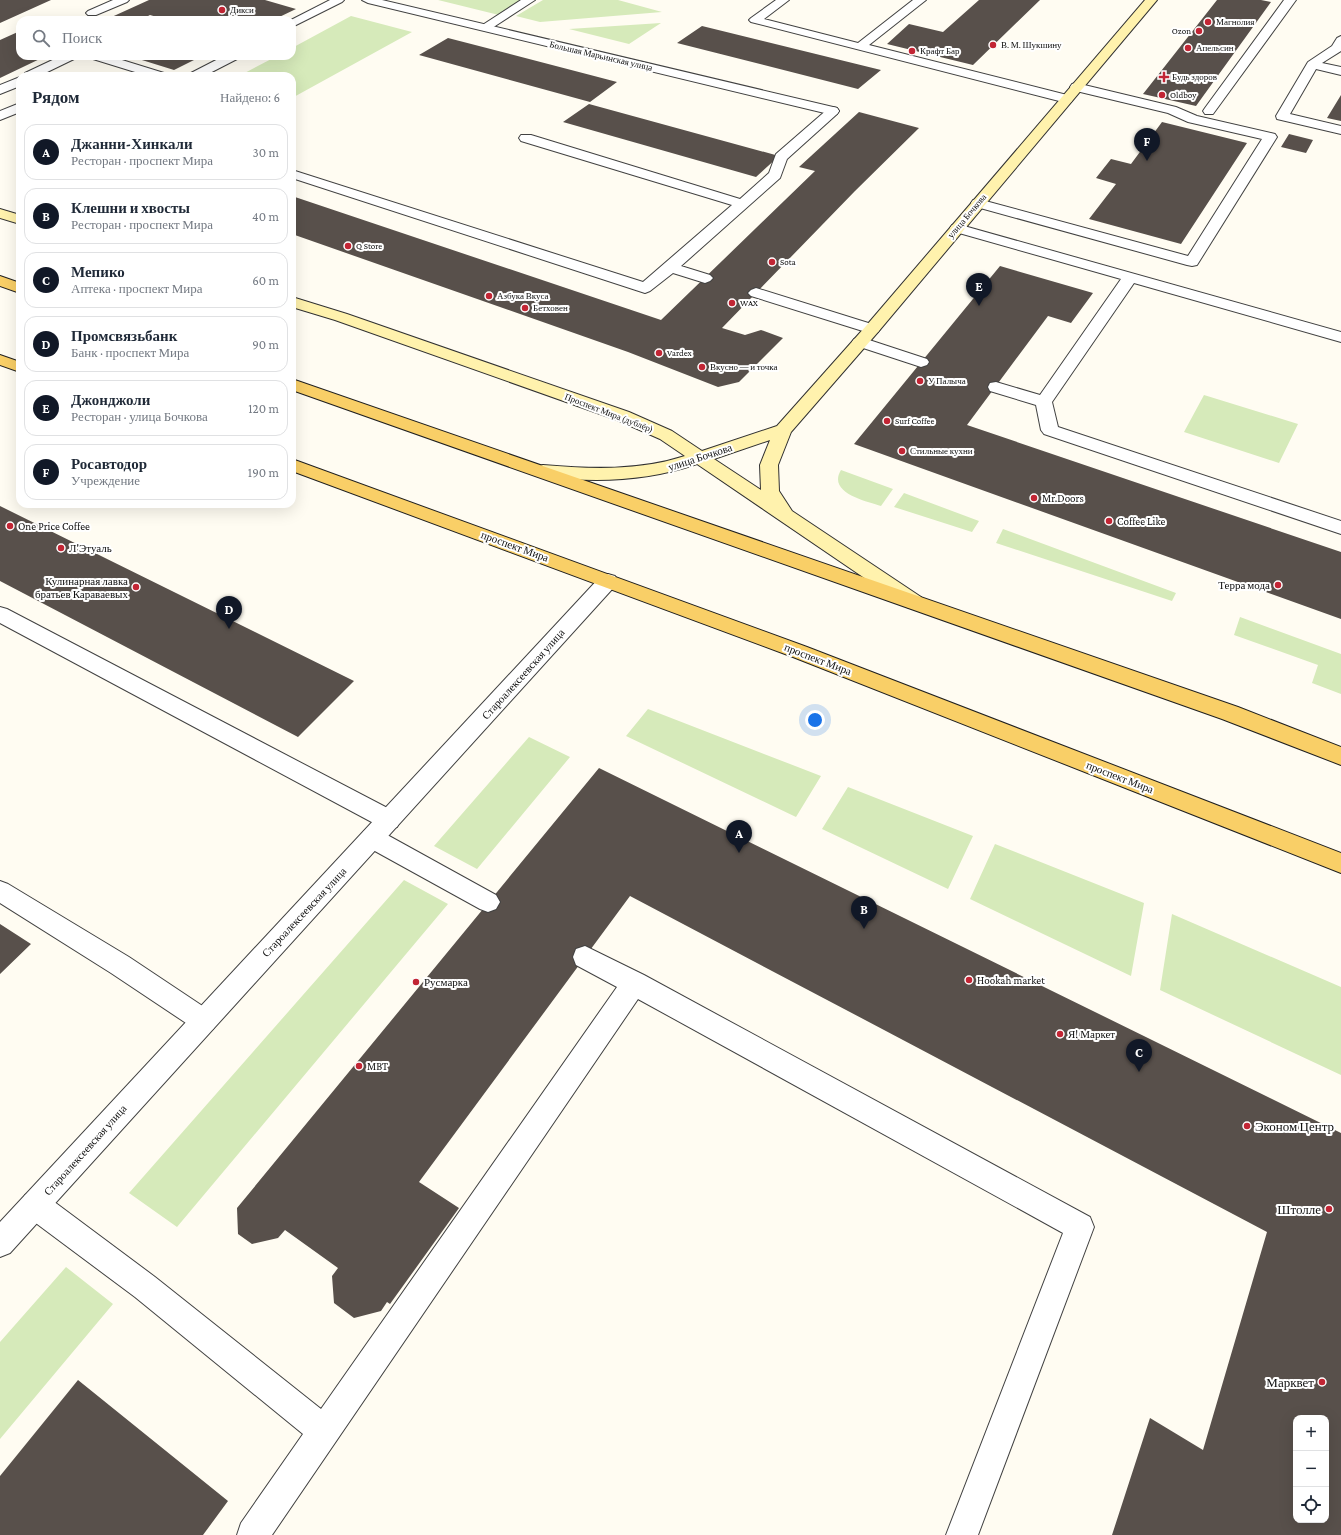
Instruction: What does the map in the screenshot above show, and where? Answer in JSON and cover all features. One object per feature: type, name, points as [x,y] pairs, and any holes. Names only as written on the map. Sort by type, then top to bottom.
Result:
[{"type":"main road","points":[[0,281],[16,287]]},
{"type":"main road","points":[[0,360],[16,366]]},
{"type":"main road","points":[[296,385],[1222,711],[1341,756]]},
{"type":"main road","name":"проспект Мира","points":[[296,466],[800,652],[1341,863]]},
{"type":"street","points":[[98,0],[88,9],[123,0]]},
{"type":"street","points":[[296,22],[338,0]]},
{"type":"street","name":"Большая Марьинская улица","points":[[368,0],[833,111],[781,157],[775,175],[742,204]]},
{"type":"street","points":[[485,28],[529,0]]},
{"type":"street","points":[[783,0],[755,20],[1067,99]]},
{"type":"street","points":[[860,47],[920,0]]},
{"type":"street","name":"улица Бочкова","points":[[786,514],[770,492],[769,465],[782,430],[872,329],[1076,87],[1152,0]]},
{"type":"street","points":[[1209,111],[1290,0]]},
{"type":"street","points":[[1341,40],[1337,48],[1312,64],[1282,116],[1341,130]]},
{"type":"street","points":[[37,72],[62,60]]},
{"type":"street","points":[[109,60],[147,72]]},
{"type":"street","points":[[203,72],[225,60]]},
{"type":"street","points":[[1312,64],[1341,71]]},
{"type":"street","points":[[0,90],[16,83]]},
{"type":"street","points":[[978,203],[1192,262],[1270,137],[1193,119],[1172,110],[1076,87]]},
{"type":"street","points":[[0,116],[16,109]]},
{"type":"street","points":[[526,138],[742,204]]},
{"type":"street","points":[[296,175],[645,288],[742,204]]},
{"type":"street","points":[[0,213],[16,219]]},
{"type":"street","points":[[957,228],[1341,337]]},
{"type":"street","points":[[671,267],[705,278]]},
{"type":"street","points":[[1130,277],[1044,402],[1050,430],[1341,528]]},
{"type":"street","points":[[756,293],[872,329]]},
{"type":"street","name":"Проспект Мира (дублёр)","points":[[296,303],[341,316],[623,416],[666,435],[700,456],[914,602]]},
{"type":"street","points":[[860,342],[921,362]]},
{"type":"street","points":[[996,387],[1044,402]]},
{"type":"street","name":"улица Бочкова","points":[[543,471],[586,474],[632,473],[671,467],[700,456],[782,430]]},
{"type":"street","name":"Староалексеевская улица","points":[[0,1243],[608,581]]},
{"type":"street","points":[[0,614],[389,820]]},
{"type":"street","points":[[372,838],[488,902]]},
{"type":"street","points":[[0,891],[113,961],[204,1021]]},
{"type":"street","points":[[585,957],[1080,1227],[962,1535]]},
{"type":"street","points":[[253,1535],[635,983]]},
{"type":"street","points":[[35,1205],[145,1287],[324,1431]]},
{"type":"green space","points":[[438,0],[529,0],[503,16]]},
{"type":"green space","points":[[543,0],[618,0],[662,12],[540,22],[516,16]]},
{"type":"green space","points":[[351,16],[412,32],[296,96],[296,72],[247,72],[269,60],[296,60],[296,46]]},
{"type":"green space","points":[[661,23],[629,44],[569,29]]},
{"type":"green space","points":[[1204,395],[1298,424],[1279,463],[1184,432]]},
{"type":"green space","points":[[841,470],[893,489],[881,506],[858,498],[850,495],[839,485],[838,478]]},
{"type":"green space","points":[[904,493],[979,521],[972,532],[894,507]]},
{"type":"green space","points":[[1003,529],[1176,593],[1172,601],[996,543]]},
{"type":"green space","points":[[1240,617],[1341,654],[1341,694],[1312,683],[1318,665],[1234,635]]},
{"type":"green space","points":[[648,709],[821,776],[796,817],[626,736]]},
{"type":"green space","points":[[529,737],[570,757],[477,869],[434,846]]},
{"type":"green space","points":[[848,787],[973,836],[948,889],[822,829]]},
{"type":"green space","points":[[995,844],[1144,903],[1131,976],[970,899]]},
{"type":"green space","points":[[404,880],[448,904],[177,1227],[129,1193]]},
{"type":"green space","points":[[1172,914],[1341,987],[1341,1075],[1160,990]]},
{"type":"green space","points":[[66,1267],[113,1304],[0,1439],[0,1342]]},
{"type":"building","points":[[0,0],[51,0],[0,23]]},
{"type":"building","points":[[149,0],[265,0],[296,9],[281,16],[114,16]]},
{"type":"building","points":[[979,0],[1040,0],[973,65],[887,44],[909,24],[943,32]]},
{"type":"building","points":[[1217,0],[1261,0],[1271,2],[1196,106],[1143,94]]},
{"type":"building","points":[[702,26],[881,70],[858,89],[677,43]]},
{"type":"building","points":[[16,33],[16,60],[38,60],[0,78],[0,40]]},
{"type":"building","points":[[448,38],[617,82],[590,102],[419,55]]},
{"type":"building","points":[[142,60],[194,60],[174,70]]},
{"type":"building","points":[[1341,95],[1341,121],[1327,118]]},
{"type":"building","points":[[589,104],[779,156],[756,177],[563,122]]},
{"type":"building","points":[[859,112],[919,128],[855,191],[722,328],[745,335],[761,330],[783,338],[739,382],[718,387],[628,352],[296,235],[296,197],[661,320],[815,171],[799,167]]},
{"type":"building","points":[[1162,122],[1247,143],[1181,244],[1089,219],[1116,184],[1096,178],[1111,159],[1131,164]]},
{"type":"building","points":[[1289,134],[1313,140],[1306,153],[1281,147]]},
{"type":"building","points":[[1000,266],[1093,293],[1071,323],[1048,316],[967,425],[1341,552],[1341,619],[854,444]]},
{"type":"building","points":[[0,506],[354,681],[298,737],[0,581]]},
{"type":"building","points":[[599,768],[1341,1133],[1341,1535],[1112,1535],[1150,1418],[1203,1450],[1267,1232],[630,896],[419,1182],[459,1208],[390,1304],[387,1302],[381,1311],[354,1318],[334,1303],[332,1276],[338,1268],[285,1230],[278,1238],[252,1244],[238,1234],[237,1208]]},
{"type":"building","points":[[0,924],[31,944],[0,974]]},
{"type":"building","points":[[78,1380],[228,1501],[203,1535],[0,1535],[0,1476]]},
{"type":"place","name":"Дикси","points":[[222,10]]},
{"type":"place","name":"Магнолия","points":[[1208,22]]},
{"type":"place","name":"Ozon","points":[[1199,31]]},
{"type":"place","name":"В. М. Шукшину","points":[[993,45]]},
{"type":"place","name":"Апельсин","points":[[1188,48]]},
{"type":"place","name":"Крафт Бар","points":[[912,51]]},
{"type":"place","name":"Будь здоров","points":[[1164,77]]},
{"type":"place","name":"Oldboy","points":[[1162,95]]},
{"type":"place","name":"Росавтодор","points":[[1147,161]]},
{"type":"place","name":"Q Store","points":[[348,246]]},
{"type":"place","name":"Sota","points":[[772,262]]},
{"type":"place","name":"Азбука Вкуса","points":[[489,296]]},
{"type":"place","name":"WAX","points":[[732,303]]},
{"type":"place","name":"Джонджоли","points":[[979,306]]},
{"type":"place","name":"Бетховен","points":[[525,308]]},
{"type":"place","name":"Vardex","points":[[659,353]]},
{"type":"place","name":"Вкусно — и точка","points":[[702,367]]},
{"type":"place","name":"У Палыча","points":[[920,381]]},
{"type":"place","name":"Surf Coffee","points":[[887,421]]},
{"type":"place","name":"Стильные кухни","points":[[902,451]]},
{"type":"place","name":"Mr.Doors","points":[[1034,498]]},
{"type":"place","name":"Coffee Like","points":[[1109,521]]},
{"type":"place","name":"One Price Coffee","points":[[10,526]]},
{"type":"place","name":"Л'Этуаль","points":[[61,548]]},
{"type":"place","name":"Терра мода","points":[[1278,585]]},
{"type":"place","name":"Кулинарная лавка братьев Караваевых","points":[[136,587]]},
{"type":"place","name":"Промсвязьбанк","points":[[229,629]]},
{"type":"place","name":"Джанни-Хинкали","points":[[739,853]]},
{"type":"place","name":"Клешни и хвосты","points":[[864,929]]},
{"type":"place","name":"Hookah market","points":[[969,980]]},
{"type":"place","name":"Русмарка","points":[[416,982]]},
{"type":"place","name":"Я! Маркет","points":[[1060,1034]]},
{"type":"place","name":"MBT","points":[[359,1066]]},
{"type":"place","name":"Мепико","points":[[1139,1072]]},
{"type":"place","name":"Эконом Центр","points":[[1247,1126]]},
{"type":"place","name":"Штолле","points":[[1329,1209]]},
{"type":"place","name":"Марквет","points":[[1322,1382]]}]
